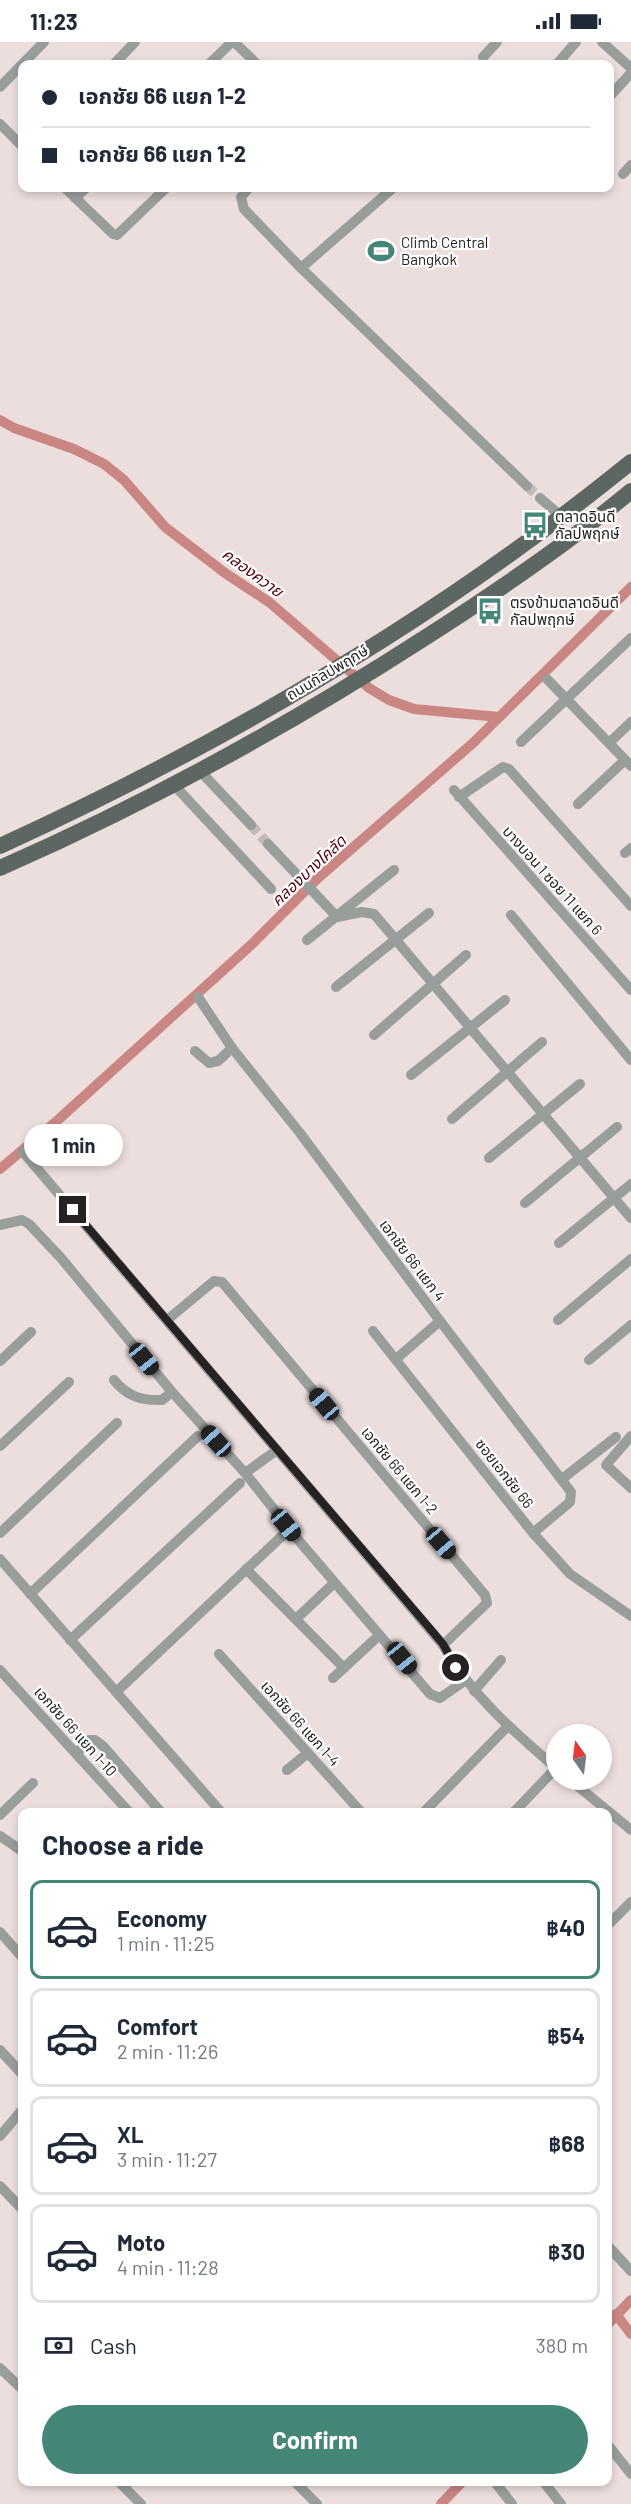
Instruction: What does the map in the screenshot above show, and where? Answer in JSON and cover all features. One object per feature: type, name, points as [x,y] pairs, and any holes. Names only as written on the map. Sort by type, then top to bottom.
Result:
[{"type":"main road","name":"ถนนกัลปพฤกษ์","points":[[0,846],[201,746],[337,667],[443,600],[561,516],[631,462]]},
{"type":"main road","name":"ถนนกัลปพฤกษ์","points":[[0,868],[174,785],[270,733],[354,683],[520,574],[631,491]]},
{"type":"street","points":[[26,60],[44,42]]},
{"type":"street","points":[[118,60],[135,42]]},
{"type":"street","points":[[213,60],[233,42],[253,60]]},
{"type":"street","points":[[483,57],[497,42]]},
{"type":"street","points":[[560,60],[576,42]]},
{"type":"street","points":[[602,42],[631,68]]},
{"type":"street","points":[[0,87],[18,69]]},
{"type":"street","points":[[614,92],[631,73]]},
{"type":"street","points":[[1,127],[18,142]]},
{"type":"street","points":[[69,192],[117,235],[162,192]]},
{"type":"street","points":[[75,198],[82,192]]},
{"type":"street","points":[[245,192],[242,195],[243,207],[301,268],[527,486]]},
{"type":"street","points":[[301,268],[388,192]]},
{"type":"street","points":[[540,498],[561,516]]},
{"type":"street","points":[[521,742],[631,638]]},
{"type":"street","points":[[547,679],[628,763],[578,804]]},
{"type":"street","points":[[610,742],[631,722]]},
{"type":"street","name":"บางบอน 1 ซอย 11 แยก 6","points":[[631,906],[509,769],[503,767],[457,793],[631,990]]},
{"type":"street","points":[[200,771],[251,825]]},
{"type":"street","points":[[174,785],[272,889]]},
{"type":"street","points":[[268,843],[337,917]]},
{"type":"street","points":[[307,940],[394,870]]},
{"type":"street","points":[[337,917],[363,912],[374,914],[631,1218]]},
{"type":"street","points":[[336,987],[429,913]]},
{"type":"street","points":[[511,915],[631,1060]]},
{"type":"street","points":[[374,1035],[466,956]]},
{"type":"street","name":"เอกชัย 66 แยก 4","points":[[198,996],[232,1048],[300,1132],[440,1321],[572,1492],[570,1502],[533,1533]]},
{"type":"street","points":[[411,1075],[505,1000]]},
{"type":"street","points":[[452,1119],[542,1042]]},
{"type":"street","points":[[195,1051],[209,1063],[219,1061],[232,1048]]},
{"type":"street","points":[[489,1158],[580,1084]]},
{"type":"street","points":[[525,1203],[617,1127]]},
{"type":"street","points":[[23,1152],[443,1644],[474,1691],[507,1727],[546,1760]]},
{"type":"street","points":[[559,1243],[631,1184]]},
{"type":"street","points":[[0,1225],[22,1220],[61,1258],[243,1478],[430,1694],[440,1698],[466,1680]]},
{"type":"street","points":[[558,1320],[631,1259]]},
{"type":"street","name":"เอกชัย 66 แยก 1-2","points":[[167,1320],[214,1281],[222,1282],[485,1595],[487,1604],[443,1644]]},
{"type":"street","points":[[396,1359],[440,1321]]},
{"type":"street","points":[[589,1360],[631,1325]]},
{"type":"street","name":"ซอยเอกชัย 66","points":[[373,1331],[533,1533],[570,1574],[631,1616]]},
{"type":"street","points":[[0,1361],[32,1332]]},
{"type":"street","points":[[114,1380],[125,1393],[136,1397],[162,1400],[172,1392]]},
{"type":"street","points":[[0,1446],[69,1382]]},
{"type":"street","points":[[0,1533],[117,1423]]},
{"type":"street","points":[[30,1594],[198,1436]]},
{"type":"street","points":[[631,1436],[606,1465],[631,1488]]},
{"type":"street","points":[[562,1479],[616,1437]]},
{"type":"street","points":[[70,1640],[243,1478],[277,1450]]},
{"type":"street","points":[[116,1692],[282,1536]]},
{"type":"street","points":[[0,1559],[218,1808]]},
{"type":"street","points":[[246,1569],[344,1668]]},
{"type":"street","points":[[296,1619],[332,1585]]},
{"type":"street","points":[[333,1678],[374,1640]]},
{"type":"street","name":"เอกชัย 66 แยก 1-4","points":[[219,1654],[357,1808]]},
{"type":"street","points":[[474,1691],[501,1660]]},
{"type":"street","name":"เอกชัย 66 แยก 1-10","points":[[0,1670],[125,1808]]},
{"type":"street","points":[[428,1808],[507,1727]]},
{"type":"street","points":[[77,1753],[89,1740],[95,1740],[103,1746],[157,1808]]},
{"type":"street","points":[[287,1770],[308,1753]]},
{"type":"street","points":[[518,1808],[546,1778]]},
{"type":"street","points":[[0,1815],[33,1783]]},
{"type":"street","points":[[582,1790],[604,1808]]},
{"type":"street","points":[[612,1814],[631,1830]]},
{"type":"street","points":[[0,1836],[18,1848]]},
{"type":"street","points":[[612,1921],[631,1902]]},
{"type":"street","points":[[0,1932],[18,1952]]},
{"type":"street","points":[[0,2050],[18,2070]]},
{"type":"street","points":[[0,2136],[18,2115]]},
{"type":"street","points":[[0,2186],[18,2205]]},
{"type":"street","points":[[612,2250],[631,2271]]},
{"type":"street","points":[[0,2368],[18,2385]]},
{"type":"street","points":[[612,2450],[631,2474]]},
{"type":"street","points":[[123,2486],[141,2504]]},
{"type":"street","points":[[299,2486],[317,2504]]},
{"type":"street","points":[[498,2486],[512,2504]]},
{"type":"street","points":[[547,2486],[561,2504]]},
{"type":"waterway","name":"คลองควาย","points":[[0,420],[14,428],[74,449],[104,464],[124,480],[165,527],[225,573],[269,602],[369,688],[389,700],[414,709],[499,717]]},
{"type":"waterway","name":"คลองบางโคลัด","points":[[0,1169],[59,1119],[251,945],[317,879],[473,743],[631,587]]},
{"type":"waterway","points":[[612,2320],[631,2300]]},
{"type":"waterway","points":[[616,2314],[631,2334]]},
{"type":"waterway","points":[[441,2504],[458,2486]]},
{"type":"tunnel","points":[[527,486],[540,498]]},
{"type":"tunnel","points":[[251,825],[268,844]]},
{"type":"place","name":"Climb Central Bangkok","points":[[381,251]]},
{"type":"place","name":"ตลาดอินดี กัลปพฤกษ์","points":[[535,525]]},
{"type":"place","name":"ตรงข้ามตลาดอินดี กัลปพฤกษ์","points":[[490,611]]},
{"type":"route","points":[[73,1210],[443,1644],[456,1668]]}]
